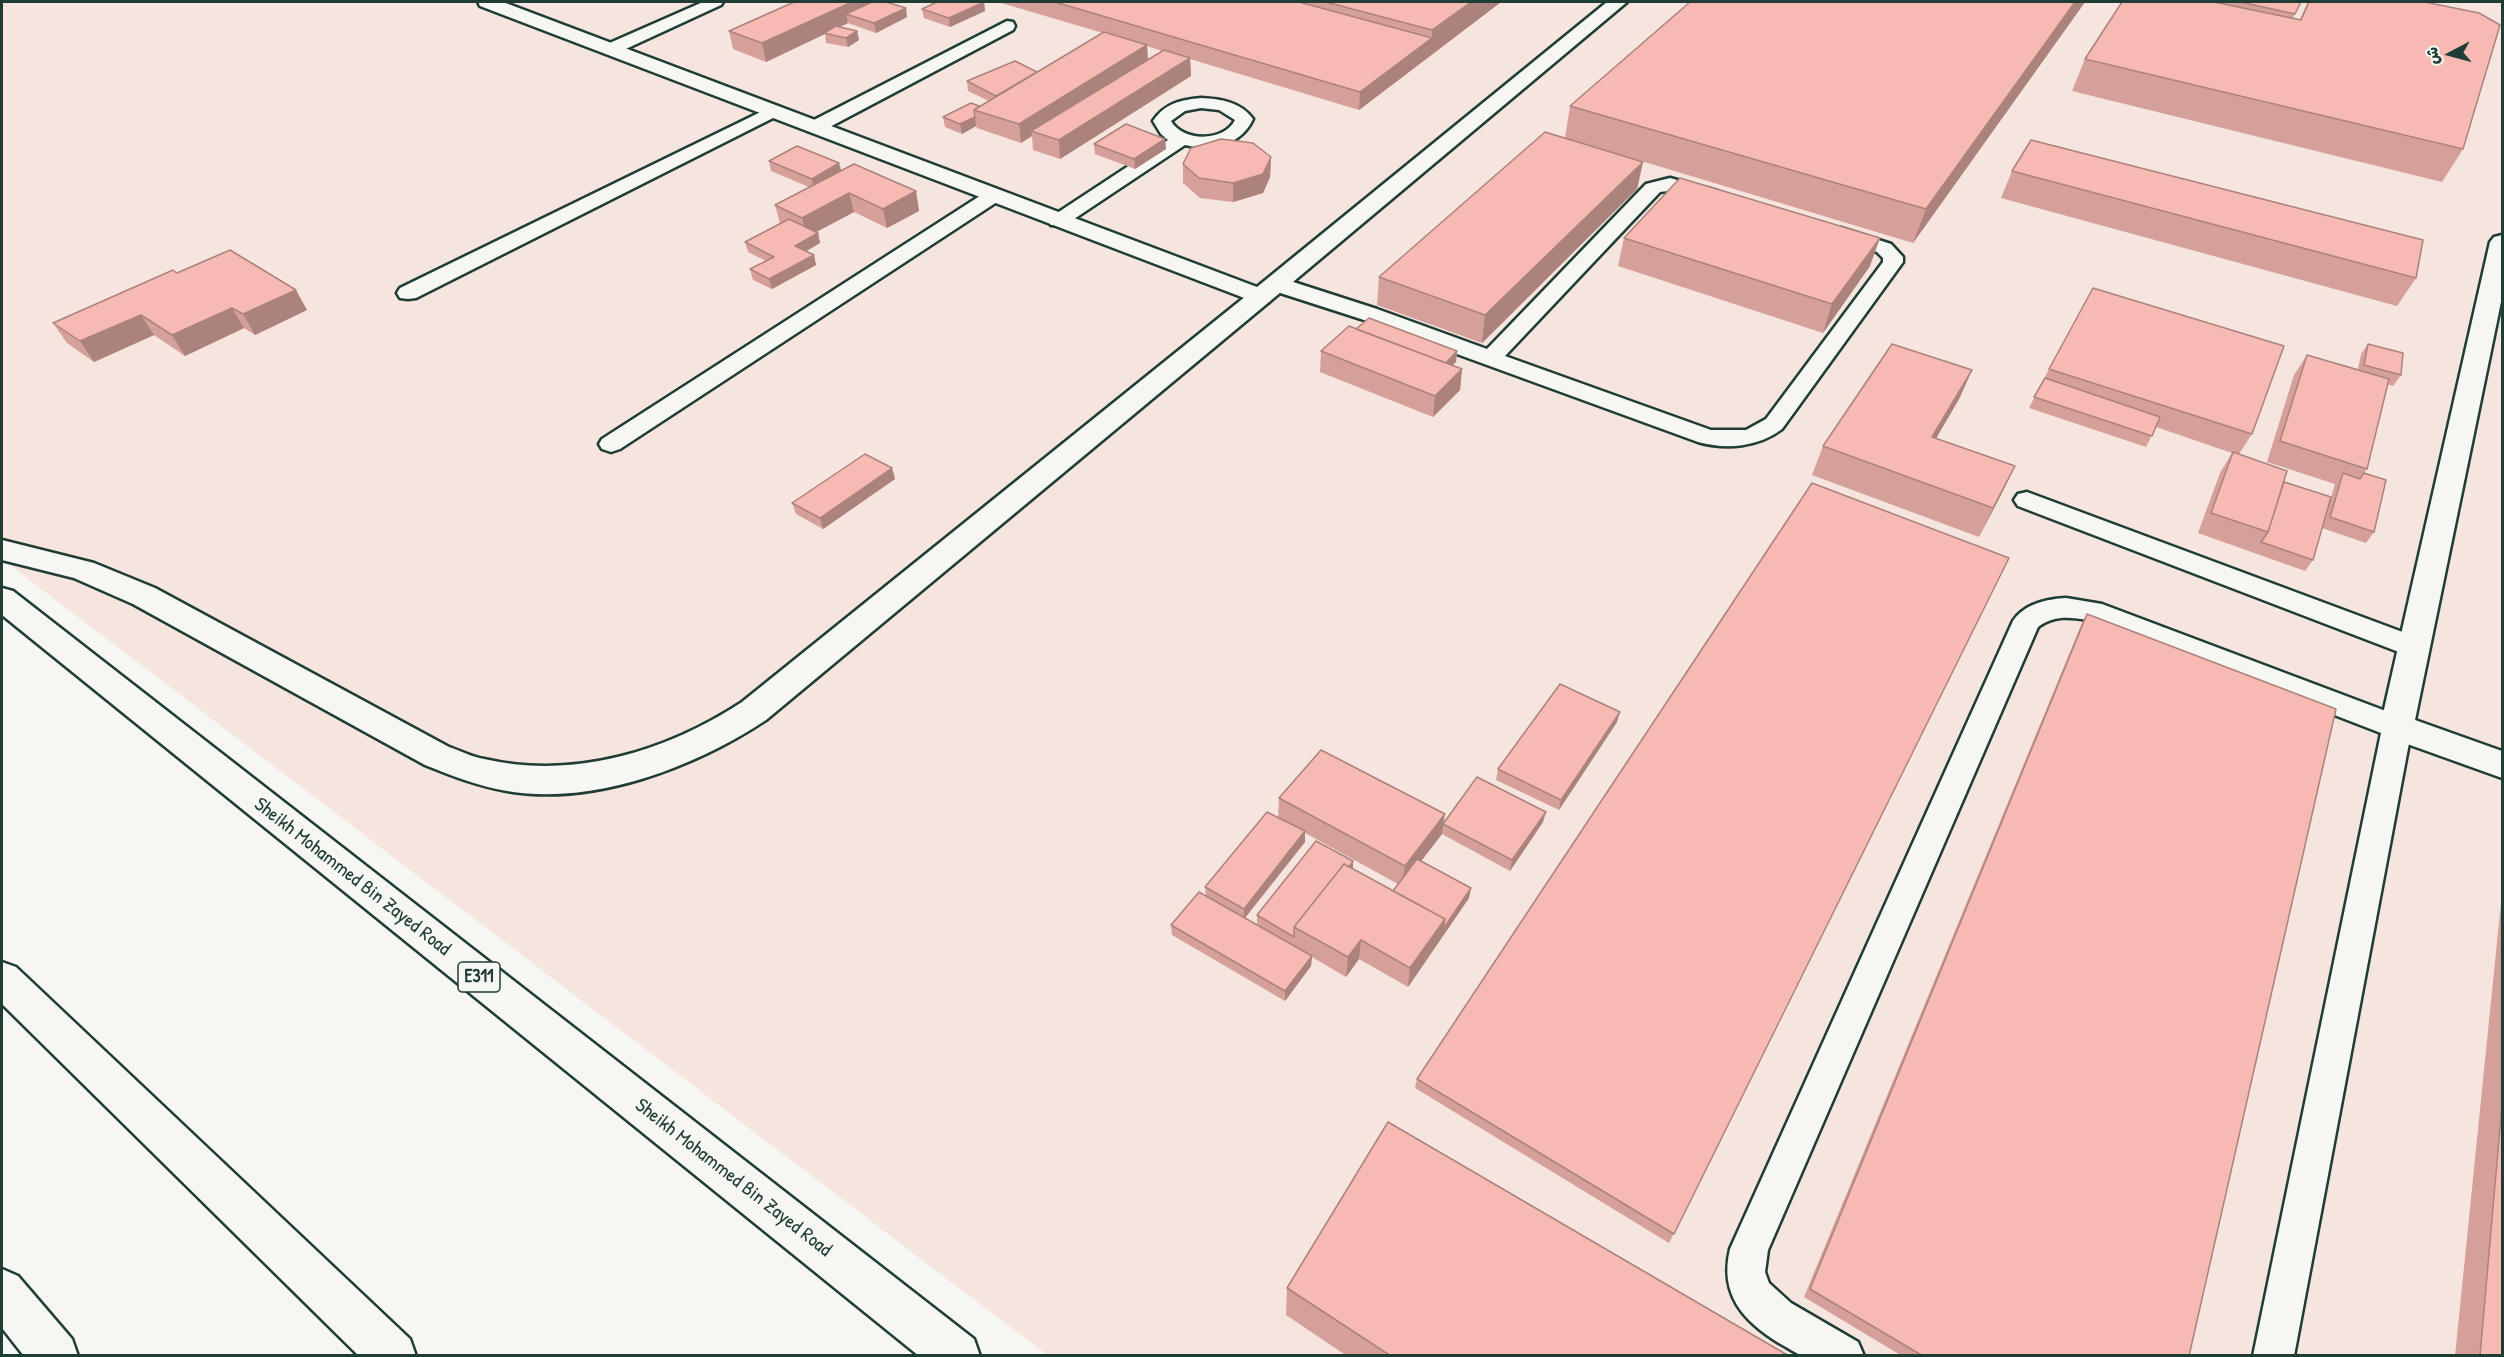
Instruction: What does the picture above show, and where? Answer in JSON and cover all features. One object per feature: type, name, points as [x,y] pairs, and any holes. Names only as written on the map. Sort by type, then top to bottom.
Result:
[{"type":"main road","points":[[487,2],[1058,221],[1268,291]]},
{"type":"main road","points":[[2,550],[82,570],[144,596],[437,756],[486,774],[538,779],[592,776],[650,762],[706,740],[754,711],[1618,2]]},
{"type":"main road","points":[[2502,242],[2397,727],[2502,765]]},
{"type":"main road","name":"Sheikh Mohammed Bin Zayed Road","points":[[2,599],[957,1356]]},
{"type":"main road","points":[[2,979],[393,1356]]},
{"type":"main road","points":[[2,1292],[54,1356]]},
{"type":"lane","points":[[611,49],[705,3]]},
{"type":"lane","points":[[815,127],[1007,26]]},
{"type":"lane","points":[[408,293],[773,111]]},
{"type":"lane","points":[[1058,221],[1182,139]]},
{"type":"lane","points":[[1490,359],[1656,185],[1670,184],[1732,202]]},
{"type":"lane","points":[[611,444],[993,196]]},
{"type":"lane","points":[[1268,291],[1369,314],[1707,437],[1737,439],[1764,433],[1774,424],[1893,262],[1890,253],[1884,248],[1821,228]]},
{"type":"lane","points":[[2027,500],[2414,647]]},
{"type":"lane","points":[[1845,1356],[1774,1316],[1758,1302],[1748,1285],[1745,1264],[1749,1249],[2027,621],[2037,612],[2071,607],[2092,612],[2397,727],[2273,1356]]},
{"type":"shaded area","points":[[2,2],[2502,2],[2502,1355],[1047,1355],[2,559]]},
{"type":"building","points":[[794,2],[852,2],[762,43],[729,31]]},
{"type":"building","points":[[872,2],[886,2],[906,8],[874,23],[846,14]]},
{"type":"building","points":[[937,2],[984,2],[949,18],[922,9]]},
{"type":"building","points":[[1055,2],[1299,2],[1432,38],[1360,92]]},
{"type":"building","points":[[1326,2],[1471,2],[1432,30]]},
{"type":"building","points":[[1690,2],[2075,2],[1926,209],[1570,106]]},
{"type":"building","points":[[2122,2],[2214,2],[2301,20],[2309,2],[2425,2],[2479,13],[2500,25],[2463,149],[2085,59]]},
{"type":"building","points":[[2241,2],[2301,2],[2295,14]]},
{"type":"building","points":[[836,26],[857,31],[846,38],[824,33]]},
{"type":"building","points":[[1104,32],[1147,45],[1019,124],[974,110]]},
{"type":"building","points":[[1164,50],[1190,58],[1059,140],[1031,131]]},
{"type":"building","points":[[1015,61],[1037,72],[996,96],[967,81]]},
{"type":"building","points":[[971,103],[979,106],[974,110],[975,117],[960,124],[943,117]]},
{"type":"building","points":[[1126,124],[1165,139],[1134,159],[1094,144]]},
{"type":"building","points":[[1545,132],[1643,162],[1485,315],[1379,277]]},
{"type":"building","points":[[1221,139],[1253,143],[1271,157],[1263,174],[1233,183],[1199,178],[1183,164],[1191,148]]},
{"type":"building","points":[[2031,140],[2423,240],[2416,278],[2012,171]]},
{"type":"building","points":[[797,146],[839,163],[812,179],[769,161]]},
{"type":"building","points":[[854,164],[916,191],[883,209],[849,193],[802,218],[775,205]]},
{"type":"building","points":[[1680,178],[1880,238],[1832,304],[1624,238]]},
{"type":"building","points":[[789,219],[818,233],[795,246],[814,255],[769,279],[750,269],[774,257],[745,242]]},
{"type":"building","points":[[230,250],[296,290],[243,314],[232,308],[172,335],[141,315],[80,341],[53,323],[173,270],[177,273]]},
{"type":"building","points":[[2093,288],[2284,346],[2252,434],[2049,369]]},
{"type":"building","points":[[1369,318],[1457,351],[1446,363],[1356,329]]},
{"type":"building","points":[[1349,326],[1462,369],[1435,396],[1321,351]]},
{"type":"building","points":[[1892,344],[1972,370],[1932,437],[2015,466],[1993,508],[1823,446]]},
{"type":"building","points":[[2368,344],[2403,353],[2401,375],[2364,365]]},
{"type":"building","points":[[2307,355],[2389,379],[2367,469],[2280,441]]},
{"type":"building","points":[[2045,378],[2160,417],[2152,436],[2034,397]]},
{"type":"building","points":[[2233,452],[2287,471],[2268,532],[2211,513]]},
{"type":"building","points":[[865,454],[892,468],[820,518],[792,503]]},
{"type":"building","points":[[2343,473],[2360,479],[2364,473],[2386,480],[2374,532],[2330,517]]},
{"type":"building","points":[[2284,482],[2331,497],[2313,560],[2261,542],[2268,532]]},
{"type":"building","points":[[1812,483],[2009,558],[1674,1234],[1417,1079]]},
{"type":"building","points":[[2087,614],[2336,709],[2189,1356],[1923,1356],[1810,1289]]},
{"type":"building","points":[[1560,684],[1620,712],[1561,800],[1498,769]]},
{"type":"building","points":[[1321,750],[1445,814],[1405,866],[1279,798]]},
{"type":"building","points":[[1477,777],[1546,812],[1512,860],[1443,824]]},
{"type":"building","points":[[1267,812],[1305,831],[1244,909],[1205,887]]},
{"type":"building","points":[[1316,841],[1353,861],[1349,867],[1344,864],[1294,927],[1294,937],[1257,915]]},
{"type":"building","points":[[1417,859],[1471,888],[1443,929],[1445,919],[1393,891]]},
{"type":"building","points":[[1344,864],[1445,919],[1410,968],[1361,940],[1348,957],[1294,927]]},
{"type":"building","points":[[1199,892],[1312,956],[1285,991],[1171,925]]},
{"type":"building","points":[[2502,1105],[2502,1356],[2480,1356]]},
{"type":"building","points":[[1388,1122],[1789,1356],[1391,1356],[1287,1288]]}]
